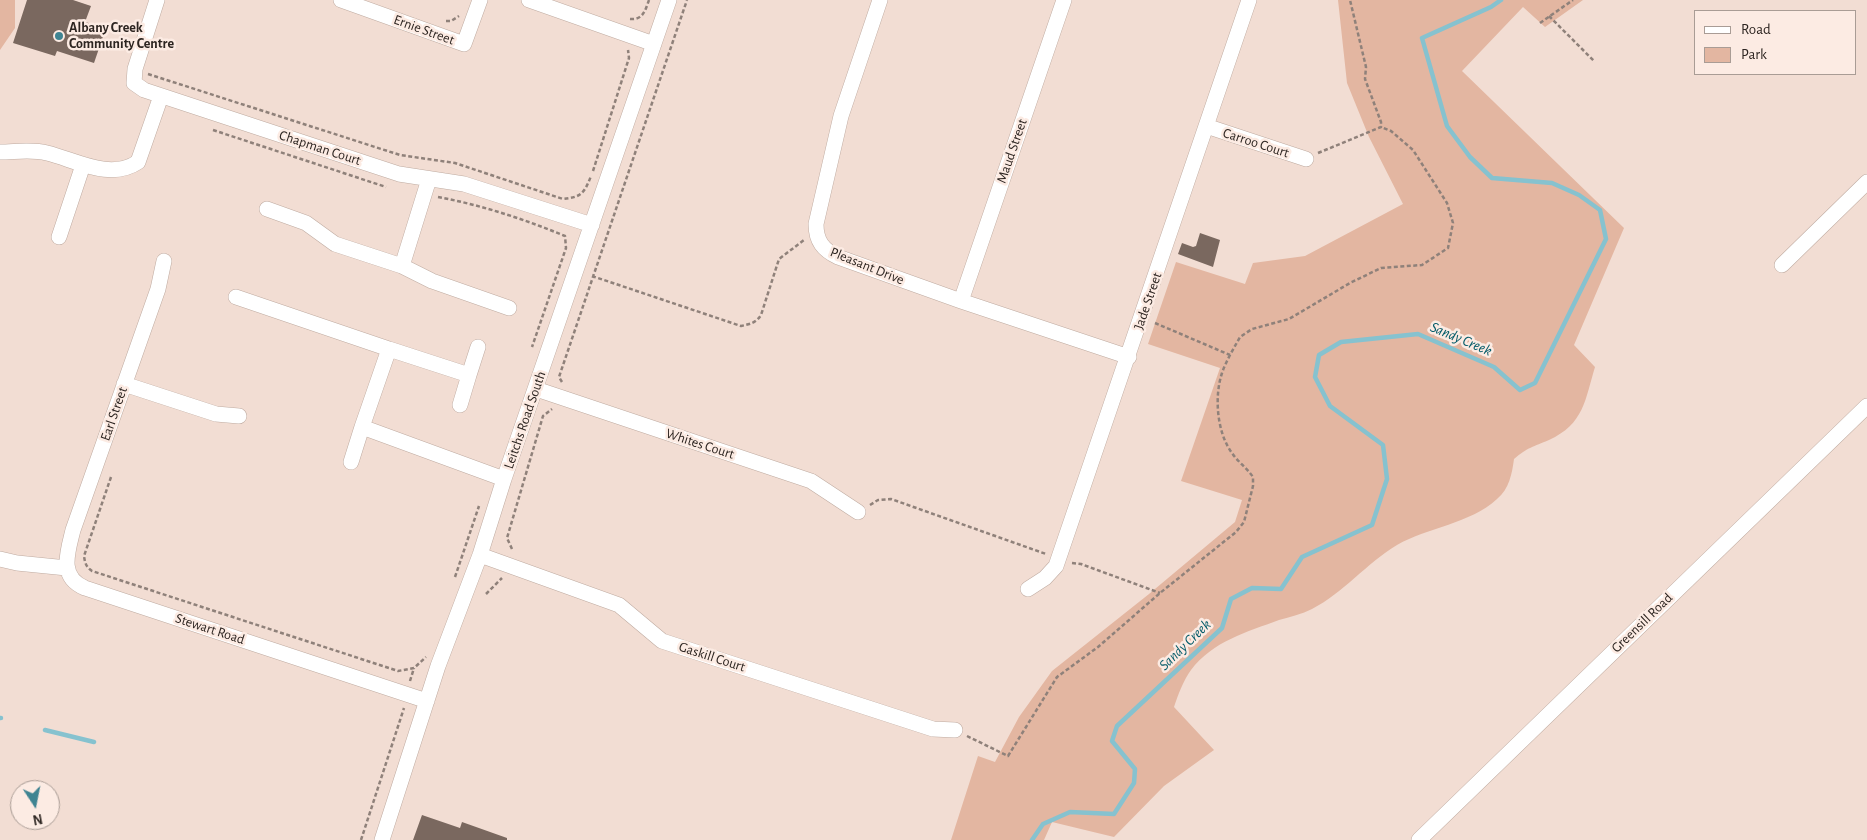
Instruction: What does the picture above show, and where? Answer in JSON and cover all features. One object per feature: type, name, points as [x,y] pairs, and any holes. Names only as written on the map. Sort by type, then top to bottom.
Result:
[{"type":"street","points":[[135,68],[157,0]]},
{"type":"street","name":"Ernie Street","points":[[340,0],[464,44],[480,0]]},
{"type":"street","points":[[529,0],[654,44]]},
{"type":"street","name":"Leitchs Road South","points":[[382,840],[438,666],[480,555],[504,479],[669,0]]},
{"type":"street","points":[[816,232],[816,224],[841,116],[880,0]]},
{"type":"street","name":"Maud Street","points":[[961,302],[1064,0]]},
{"type":"street","name":"Jade Street","points":[[1028,588],[1045,578],[1056,566],[1129,357],[1249,0]]},
{"type":"street","name":"Chapman Court","points":[[135,68],[134,83],[144,90],[161,96],[399,174],[464,184],[592,225]]},
{"type":"street","points":[[0,152],[47,152],[83,165],[116,170],[129,168],[138,162],[161,96]]},
{"type":"street","name":"Carroo Court","points":[[1206,126],[1306,159]]},
{"type":"street","points":[[59,237],[83,165]]},
{"type":"street","points":[[402,266],[429,179]]},
{"type":"street","points":[[1782,264],[1867,182]]},
{"type":"street","points":[[267,209],[306,223],[335,244],[402,266],[432,281],[509,308]]},
{"type":"street","name":"Pleasant Drive","points":[[816,232],[820,245],[838,257],[961,302],[1129,357]]},
{"type":"street","name":"Earl Street","points":[[67,568],[68,554],[74,530],[158,290],[164,261]]},
{"type":"street","points":[[236,298],[469,375]]},
{"type":"street","points":[[460,405],[478,347]]},
{"type":"street","points":[[351,462],[389,348]]},
{"type":"street","points":[[124,384],[216,414],[239,416]]},
{"type":"street","name":"Whites Court","points":[[536,389],[811,481],[858,512]]},
{"type":"street","name":"Greensill Road","points":[[1419,840],[1867,406]]},
{"type":"street","points":[[362,427],[504,479]]},
{"type":"street","name":"Gaskill Court","points":[[480,555],[619,605],[662,641],[933,729],[955,730]]},
{"type":"street","points":[[0,559],[17,563],[67,568]]},
{"type":"street","name":"Stewart Road","points":[[67,568],[77,585],[85,588],[427,701]]},
{"type":"path","points":[[636,19],[644,13],[649,0]]},
{"type":"path","points":[[564,386],[559,377],[687,0]]},
{"type":"path","points":[[1350,0],[1366,67],[1365,79],[1382,122],[1380,128]]},
{"type":"path","points":[[1540,23],[1573,0]]},
{"type":"path","points":[[444,21],[451,21],[464,10]]},
{"type":"path","points":[[1549,16],[1594,60]]},
{"type":"path","points":[[135,68],[400,155],[455,163],[563,199],[577,197],[586,189],[629,58],[627,47]]},
{"type":"path","points":[[955,730],[1008,756],[1056,677],[1098,647],[1160,593],[1236,532],[1244,522],[1253,486],[1253,477],[1230,452],[1219,418],[1218,398],[1222,374],[1240,337],[1252,329],[1289,319],[1350,283],[1381,268],[1422,265],[1448,248],[1453,223],[1447,203],[1413,150],[1391,131],[1380,128],[1306,159]]},
{"type":"path","points":[[576,271],[741,326],[758,320],[761,315],[779,259],[816,232]]},
{"type":"path","points":[[531,351],[566,248],[565,236]]},
{"type":"path","points":[[1142,317],[1230,355]]},
{"type":"path","points":[[512,549],[507,538],[543,416],[558,404]]},
{"type":"path","points":[[111,477],[84,556],[88,568],[398,671],[414,668]]},
{"type":"path","points":[[858,512],[878,500],[891,499],[1053,556]]},
{"type":"path","points":[[453,582],[480,500]]},
{"type":"path","points":[[1069,563],[1081,564],[1160,593]]},
{"type":"path","points":[[486,594],[502,578]]},
{"type":"path","points":[[361,840],[405,707],[406,694],[414,668],[429,654]]},
{"type":"green space","points":[[0,0],[15,0],[15,28],[0,50]]},
{"type":"green space","points":[[1338,0],[1583,0],[1545,27],[1523,7],[1462,71],[1624,228],[1574,345],[1595,367],[1581,410],[1576,419],[1561,434],[1527,450],[1514,459],[1507,486],[1497,499],[1486,507],[1462,520],[1397,545],[1375,560],[1334,595],[1312,609],[1231,639],[1200,660],[1186,679],[1174,707],[1214,750],[1164,786],[1114,837],[1052,822],[1044,840],[951,840],[978,756],[995,762],[1019,717],[1052,671],[1149,594],[1235,522],[1242,500],[1181,481],[1220,368],[1148,344],[1176,262],[1245,284],[1253,263],[1305,256],[1403,204],[1369,137],[1347,83]]},
{"type":"building","name":"Albany Creek Community Centre","points":[[27,0],[73,0],[91,6],[85,22],[106,28],[94,63],[57,51],[55,56],[13,43]]},
{"type":"building","points":[[1200,233],[1220,240],[1213,267],[1178,254],[1182,243],[1193,247],[1196,246]]},
{"type":"building","points":[[422,815],[460,828],[462,822],[507,838],[507,840],[413,840]]},
{"type":"waterway","name":"Sandy Creek","points":[[1032,840],[1043,824],[1070,812],[1114,814],[1134,783],[1135,769],[1112,741],[1117,726],[1222,628],[1231,599],[1252,588],[1281,589],[1302,557],[1372,525],[1387,479],[1383,445],[1330,406],[1315,377],[1319,355],[1341,342],[1418,334],[1494,367],[1520,390],[1535,383],[1606,239],[1600,210],[1579,195],[1552,183],[1492,178],[1470,157],[1447,126],[1422,38],[1491,7],[1501,0]]},
{"type":"waterway","points":[[45,730],[94,742]]},
{"type":"place","name":"Albany Creek Community Centre","points":[[59,36]]}]
